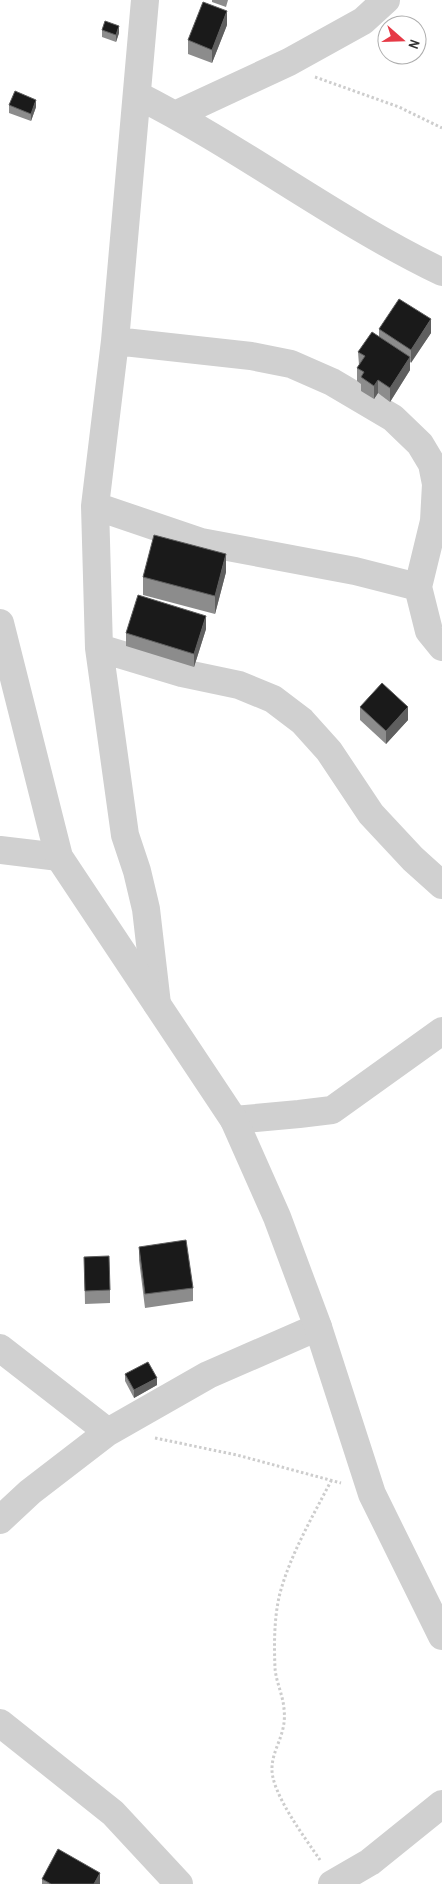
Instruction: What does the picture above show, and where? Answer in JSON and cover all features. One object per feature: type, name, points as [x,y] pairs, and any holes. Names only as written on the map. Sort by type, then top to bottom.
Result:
[{"type":"street","points":[[145,0],[115,341],[94,506],[99,648],[124,826],[146,909],[157,1004]]},
{"type":"street","points":[[175,114],[289,62],[363,21],[386,0]]},
{"type":"street","points":[[137,95],[175,114],[306,195],[414,258],[442,272]]},
{"type":"street","points":[[115,341],[251,356],[291,364],[332,382],[393,418],[420,444],[432,464],[436,484],[434,521],[418,587],[428,631],[442,647]]},
{"type":"street","points":[[94,506],[201,542],[355,570],[418,587]]},
{"type":"street","points":[[0,623],[60,857],[234,1120],[277,1217],[318,1327],[372,1494],[442,1636]]},
{"type":"street","points":[[99,648],[182,672],[239,685],[273,699],[302,721],[329,751],[372,814],[413,859],[442,885]]},
{"type":"street","points":[[0,850],[60,857]]},
{"type":"street","points":[[234,1120],[332,1110],[442,1031]]},
{"type":"street","points":[[0,1520],[30,1492],[113,1430],[208,1374],[318,1327]]},
{"type":"street","points":[[0,1348],[113,1430]]},
{"type":"street","points":[[0,1723],[113,1814],[179,1884]]},
{"type":"street","points":[[333,1883],[370,1862],[442,1804]]},
{"type":"path","points":[[289,62],[320,80],[398,107],[442,128]]},
{"type":"path","points":[[113,1430],[332,1479],[372,1494]]},
{"type":"path","points":[[332,1479],[298,1545],[280,1594],[274,1632],[276,1670],[284,1709],[284,1729],[272,1767],[273,1781],[287,1809],[333,1883]]},
{"type":"building","points":[[203,2],[227,11],[212,50],[188,40]]},
{"type":"building","points":[[105,21],[119,26],[116,35],[102,30]]},
{"type":"building","points":[[15,91],[36,100],[31,114],[9,105]]},
{"type":"building","points":[[399,299],[431,319],[411,350],[379,329]]},
{"type":"building","points":[[372,332],[410,357],[390,388],[378,380],[374,386],[361,377],[364,372],[357,368],[365,356],[358,352]]},
{"type":"building","points":[[154,535],[226,554],[215,596],[143,577]]},
{"type":"building","points":[[138,595],[206,616],[194,654],[126,633]]},
{"type":"building","points":[[382,683],[408,707],[386,731],[360,707]]},
{"type":"building","points":[[186,1240],[193,1288],[145,1294],[139,1247]]},
{"type":"building","points":[[109,1256],[110,1290],[85,1291],[84,1257]]},
{"type":"building","points":[[148,1362],[157,1378],[134,1390],[125,1374]]},
{"type":"building","points":[[58,1849],[100,1873],[94,1884],[51,1884],[42,1879]]}]
